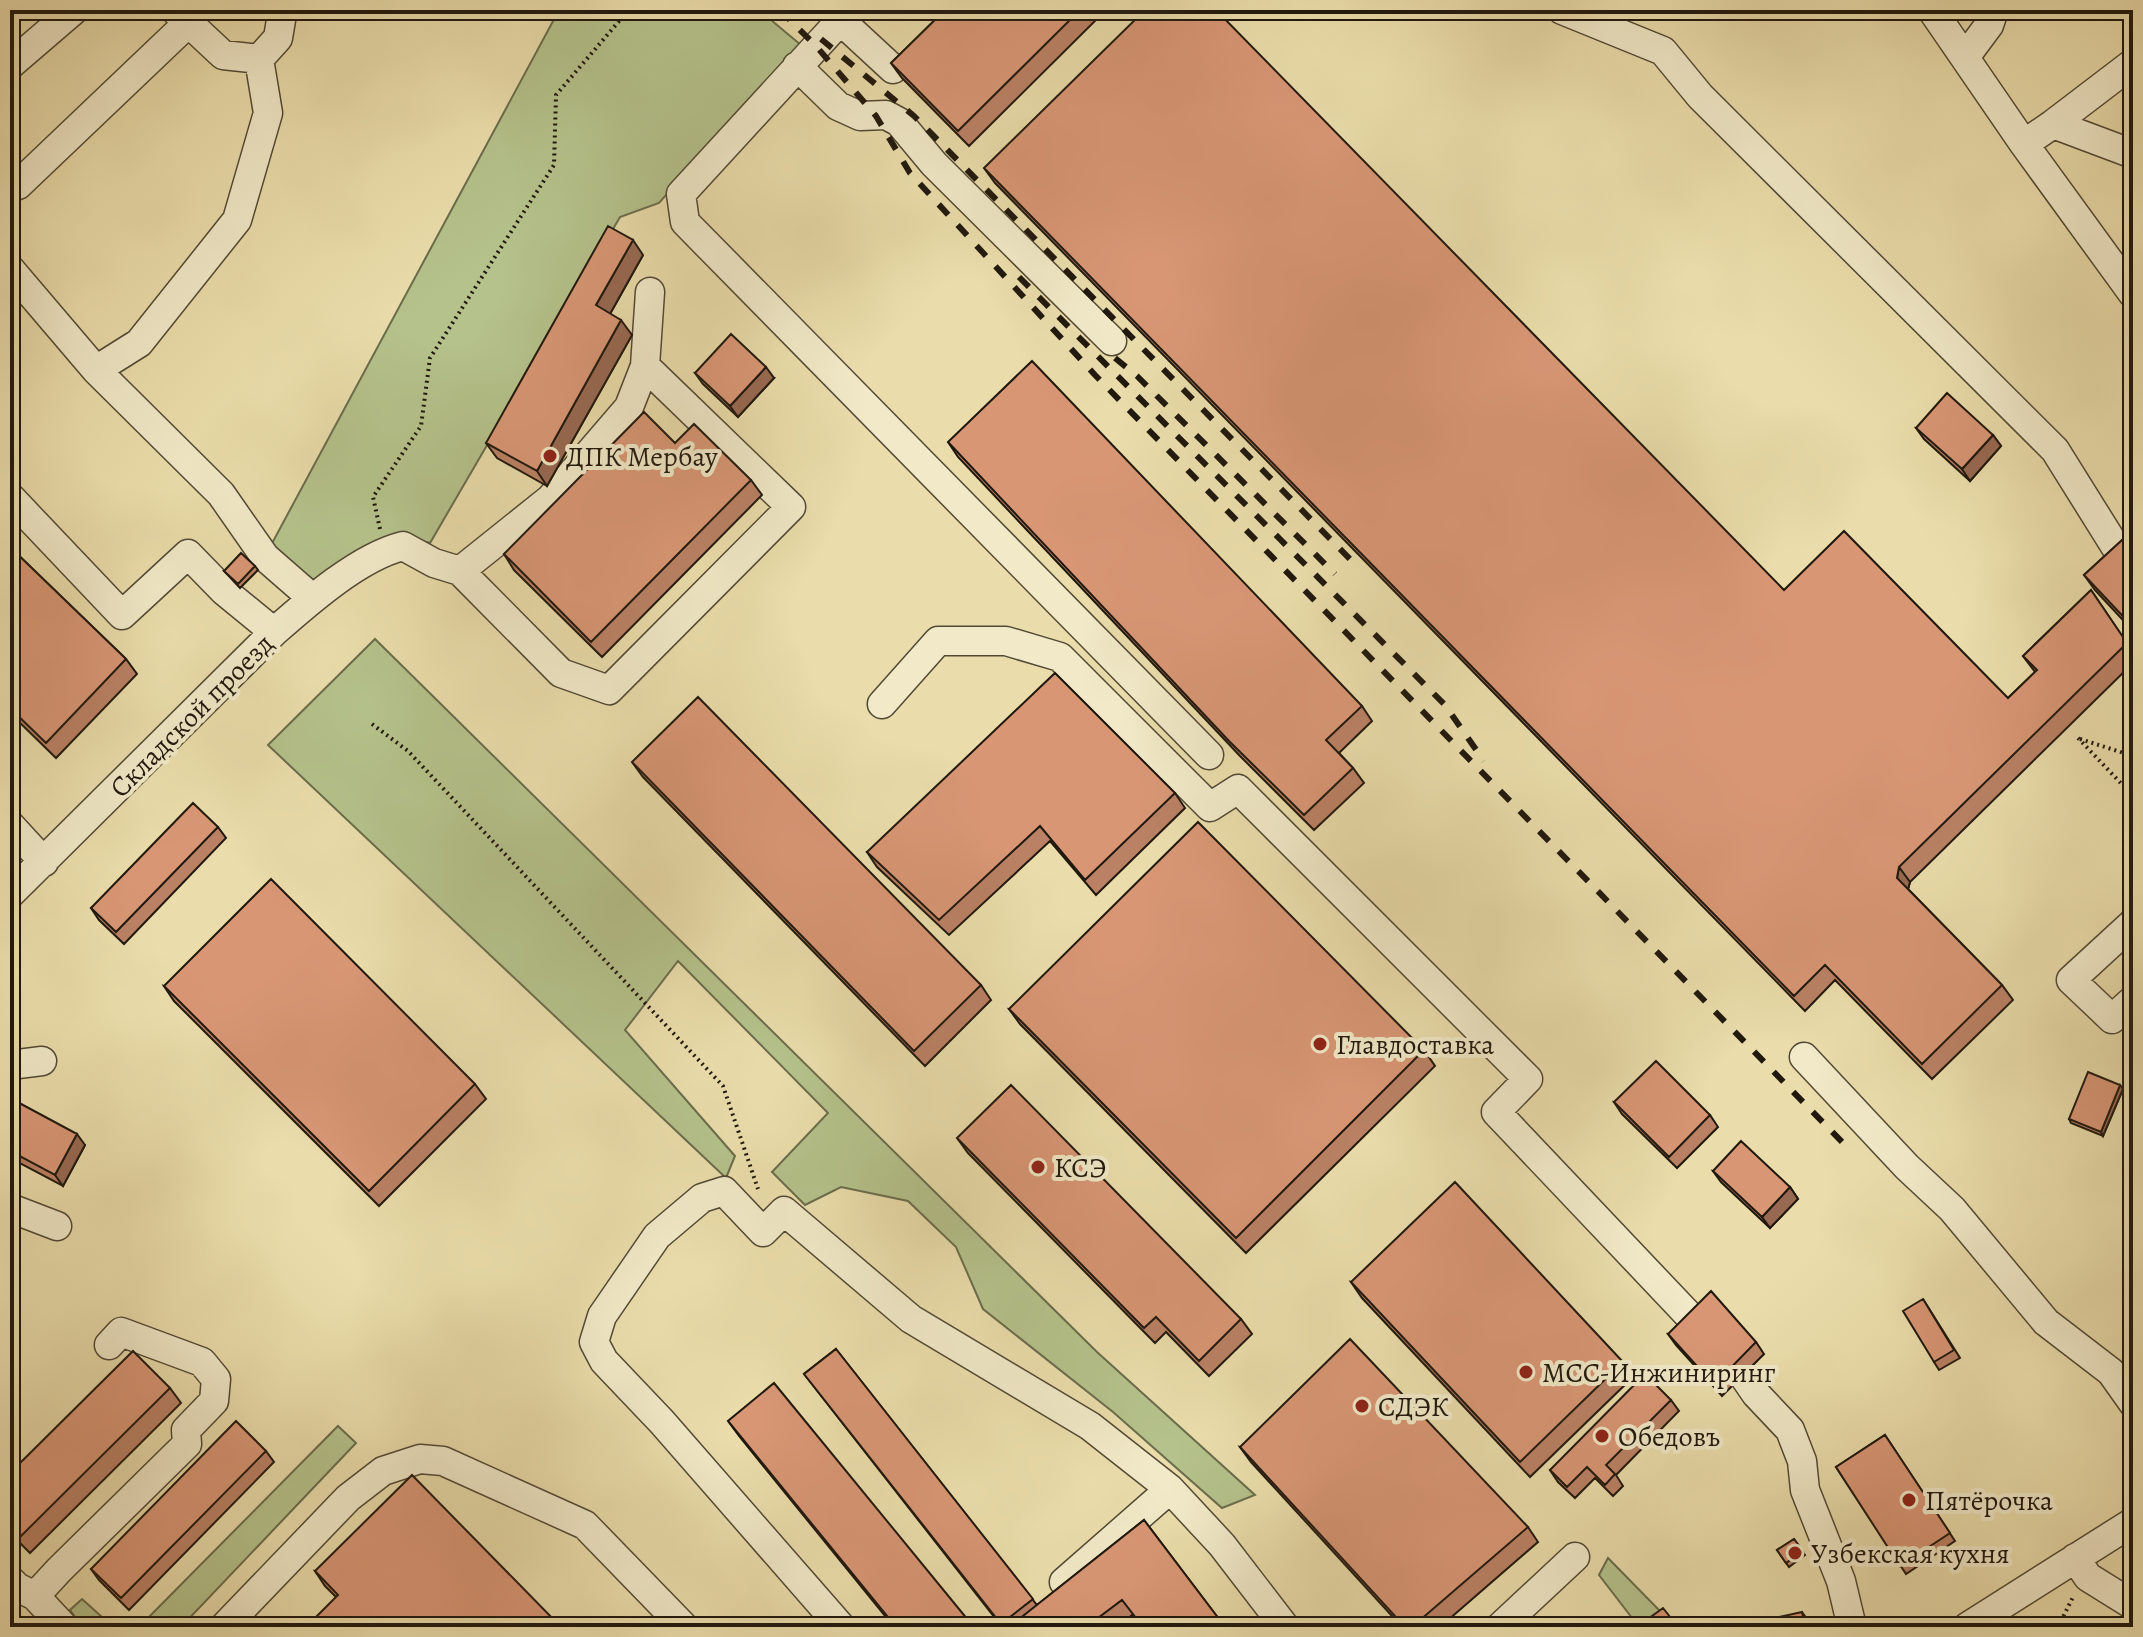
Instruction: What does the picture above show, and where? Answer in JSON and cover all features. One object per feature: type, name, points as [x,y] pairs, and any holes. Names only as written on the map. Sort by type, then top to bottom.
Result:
[{"type":"street","points":[[10,65],[74,10]]},
{"type":"street","points":[[1562,10],[1663,51],[1700,96],[2055,450],[2125,562]]},
{"type":"street","points":[[1932,10],[2133,294]]},
{"type":"street","points":[[1966,56],[1989,25],[1994,10]]},
{"type":"street","points":[[259,59],[278,38],[282,11]]},
{"type":"street","points":[[893,69],[845,15],[681,194],[685,222],[1209,755]]},
{"type":"street","points":[[10,188],[18,185],[181,17],[223,55],[259,59]]},
{"type":"street","points":[[96,370],[139,343],[237,220],[268,113],[259,59]]},
{"type":"street","points":[[2024,144],[2133,63]]},
{"type":"street","points":[[797,66],[838,106],[860,116],[886,115],[899,122],[934,164],[1112,341]]},
{"type":"street","points":[[2053,124],[2133,154]]},
{"type":"street","points":[[10,269],[96,370],[221,494],[265,557],[312,598]]},
{"type":"street","points":[[460,571],[550,499],[629,407],[645,366],[650,292]]},
{"type":"street","points":[[386,551],[403,546],[434,563],[460,571],[561,673],[609,690],[791,507],[645,366]]},
{"type":"street","points":[[10,497],[122,615],[188,554],[224,591],[274,632]]},
{"type":"street","name":"Складской проезд","points":[[10,894],[274,632],[312,598],[386,551]]},
{"type":"street","points":[[882,704],[938,641],[1006,641],[1060,657],[1210,807],[1238,789],[1528,1079],[1496,1112],[1697,1324]]},
{"type":"street","points":[[10,825],[44,862]]},
{"type":"street","points":[[2133,923],[2071,980],[2112,1019],[2133,1000]]},
{"type":"street","points":[[1804,1057],[1907,1167],[1952,1209],[2046,1322],[2111,1372],[2133,1403]]},
{"type":"street","points":[[10,1065],[42,1061]]},
{"type":"street","points":[[841,1627],[662,1422],[604,1361],[594,1342],[602,1316],[657,1236],[702,1198],[724,1191],[763,1232],[784,1211],[911,1319],[1090,1426],[1170,1489],[1222,1545],[1285,1627]]},
{"type":"street","points":[[10,1208],[57,1226]]},
{"type":"street","points":[[64,1627],[18,1589],[59,1570],[187,1444],[186,1430],[214,1401],[216,1379],[202,1362],[121,1332],[109,1345]]},
{"type":"street","points":[[1743,1375],[1756,1394],[1790,1430],[1802,1461],[1805,1490],[1841,1581],[1852,1627]]},
{"type":"street","points":[[224,1627],[348,1498],[383,1471],[420,1459],[443,1461],[585,1525],[684,1627]]},
{"type":"street","points":[[1064,1582],[1170,1489]]},
{"type":"street","points":[[1967,1627],[2133,1522]]},
{"type":"street","points":[[1500,1627],[1575,1557]]},
{"type":"street","points":[[2075,1558],[2088,1577],[2133,1605]]},
{"type":"path","points":[[386,551],[373,497],[421,426],[430,358],[554,165],[556,95],[620,20],[622,10]]},
{"type":"path","points":[[372,724],[408,751],[723,1086],[758,1189],[784,1211]]},
{"type":"path","points":[[2133,756],[2078,738],[2133,796]]},
{"type":"path","points":[[2058,1627],[2074,1594],[2084,1597]]},
{"type":"green space","points":[[559,10],[759,10],[801,45],[659,203],[620,217],[430,543],[394,534],[313,583],[270,547]]},
{"type":"green space","points":[[375,639],[1097,1352],[1255,1495],[1222,1508],[1113,1412],[983,1309],[956,1247],[908,1201],[841,1187],[805,1205],[772,1172],[828,1113],[678,961],[625,1030],[735,1156],[726,1178],[268,745]]},
{"type":"green space","points":[[338,1426],[356,1443],[181,1627],[139,1627]]},
{"type":"green space","points":[[1608,1558],[1662,1613],[1639,1627],[1599,1575]]},
{"type":"green space","points":[[82,1599],[113,1627],[82,1627],[70,1610]]},
{"type":"building","points":[[945,10],[1080,10],[958,131],[891,63]]},
{"type":"building","points":[[1145,10],[1216,10],[1784,590],[1844,531],[2008,698],[2037,670],[2023,656],[2091,590],[2127,643],[1899,867],[1897,878],[2002,985],[1922,1064],[1825,965],[1794,996],[984,168]]},
{"type":"building","points":[[608,226],[633,240],[596,305],[621,320],[537,471],[486,443]]},
{"type":"building","points":[[731,334],[766,367],[730,406],[695,373]]},
{"type":"building","points":[[1032,361],[1362,706],[1326,740],[1353,768],[1304,815],[1229,741],[948,442]]},
{"type":"building","points":[[1947,393],[1993,435],[1962,469],[1916,428]]},
{"type":"building","points":[[644,412],[675,443],[694,424],[751,480],[591,642],[504,554]]},
{"type":"building","points":[[2133,530],[2133,627],[2084,575]]},
{"type":"building","points":[[10,547],[126,659],[46,743],[10,708]]},
{"type":"building","points":[[241,553],[255,566],[238,584],[224,571]]},
{"type":"building","points":[[1055,673],[1175,793],[1085,880],[1040,826],[939,920],[867,852]]},
{"type":"building","points":[[698,697],[981,985],[914,1051],[632,762]]},
{"type":"building","points":[[193,803],[218,827],[116,932],[91,908]]},
{"type":"building","points":[[1198,822],[1424,1050],[1236,1238],[1009,1009]]},
{"type":"building","points":[[271,879],[475,1084],[369,1191],[164,986]]},
{"type":"building","points":[[1656,1061],[1710,1115],[1669,1157],[1614,1102]]},
{"type":"building","points":[[2088,1072],[2120,1085],[2101,1132],[2069,1119]]},
{"type":"building","points":[[1011,1085],[1241,1319],[1199,1361],[1156,1317],[1144,1328],[957,1138]]},
{"type":"building","points":[[10,1098],[77,1134],[55,1175],[10,1151]]},
{"type":"building","points":[[1741,1141],[1790,1187],[1762,1217],[1713,1171]]},
{"type":"building","points":[[1455,1182],[1623,1362],[1520,1462],[1351,1282]]},
{"type":"building","points":[[1711,1291],[1756,1342],[1714,1385],[1668,1334]]},
{"type":"building","points":[[1923,1299],[1954,1350],[1934,1362],[1903,1311]]},
{"type":"building","points":[[1350,1339],[1528,1527],[1412,1627],[1405,1627],[1240,1447]]},
{"type":"building","points":[[836,1349],[1033,1599],[1001,1624],[804,1374]]},
{"type":"building","points":[[133,1351],[170,1388],[19,1538],[10,1529],[10,1473]]},
{"type":"building","points":[[1645,1374],[1671,1400],[1606,1465],[1615,1474],[1605,1485],[1587,1467],[1567,1487],[1550,1470]]},
{"type":"building","points":[[774,1383],[968,1620],[960,1627],[896,1627],[728,1421]]},
{"type":"building","points":[[236,1421],[266,1451],[121,1598],[91,1569]]},
{"type":"building","points":[[1885,1435],[1950,1533],[1900,1566],[1836,1467]]},
{"type":"building","points":[[412,1475],[561,1627],[306,1627],[338,1595],[315,1571]]},
{"type":"building","points":[[1144,1520],[1225,1627],[1143,1627],[1122,1600],[1086,1627],[1009,1627]]},
{"type":"building","points":[[1794,1539],[1803,1551],[1786,1563],[1777,1550]]},
{"type":"building","points":[[1663,1608],[1678,1627],[1643,1627],[1641,1624]]},
{"type":"building","points":[[1802,1612],[1805,1627],[1734,1627]]},
{"type":"railway","points":[[780,10],[816,46],[876,116],[910,173],[1095,375],[1845,1145]]},
{"type":"railway","points":[[821,39],[914,116],[1351,560]]},
{"type":"railway","points":[[1019,277],[1445,705],[1484,761]]},
{"type":"railway","points":[[1115,358],[1137,376],[1335,574]]},
{"type":"place","name":"ДПК Мербау","points":[[550,456]]},
{"type":"place","name":"Главдоставка","points":[[1320,1044]]},
{"type":"place","name":"КСЭ","points":[[1038,1167]]},
{"type":"place","name":"МСС-Инжиниринг","points":[[1526,1372]]},
{"type":"place","name":"СДЭК","points":[[1362,1406]]},
{"type":"place","name":"Обедовъ","points":[[1602,1436]]},
{"type":"place","name":"Пятёрочка","points":[[1909,1500]]},
{"type":"place","name":"Узбекская кухня","points":[[1795,1553]]}]
